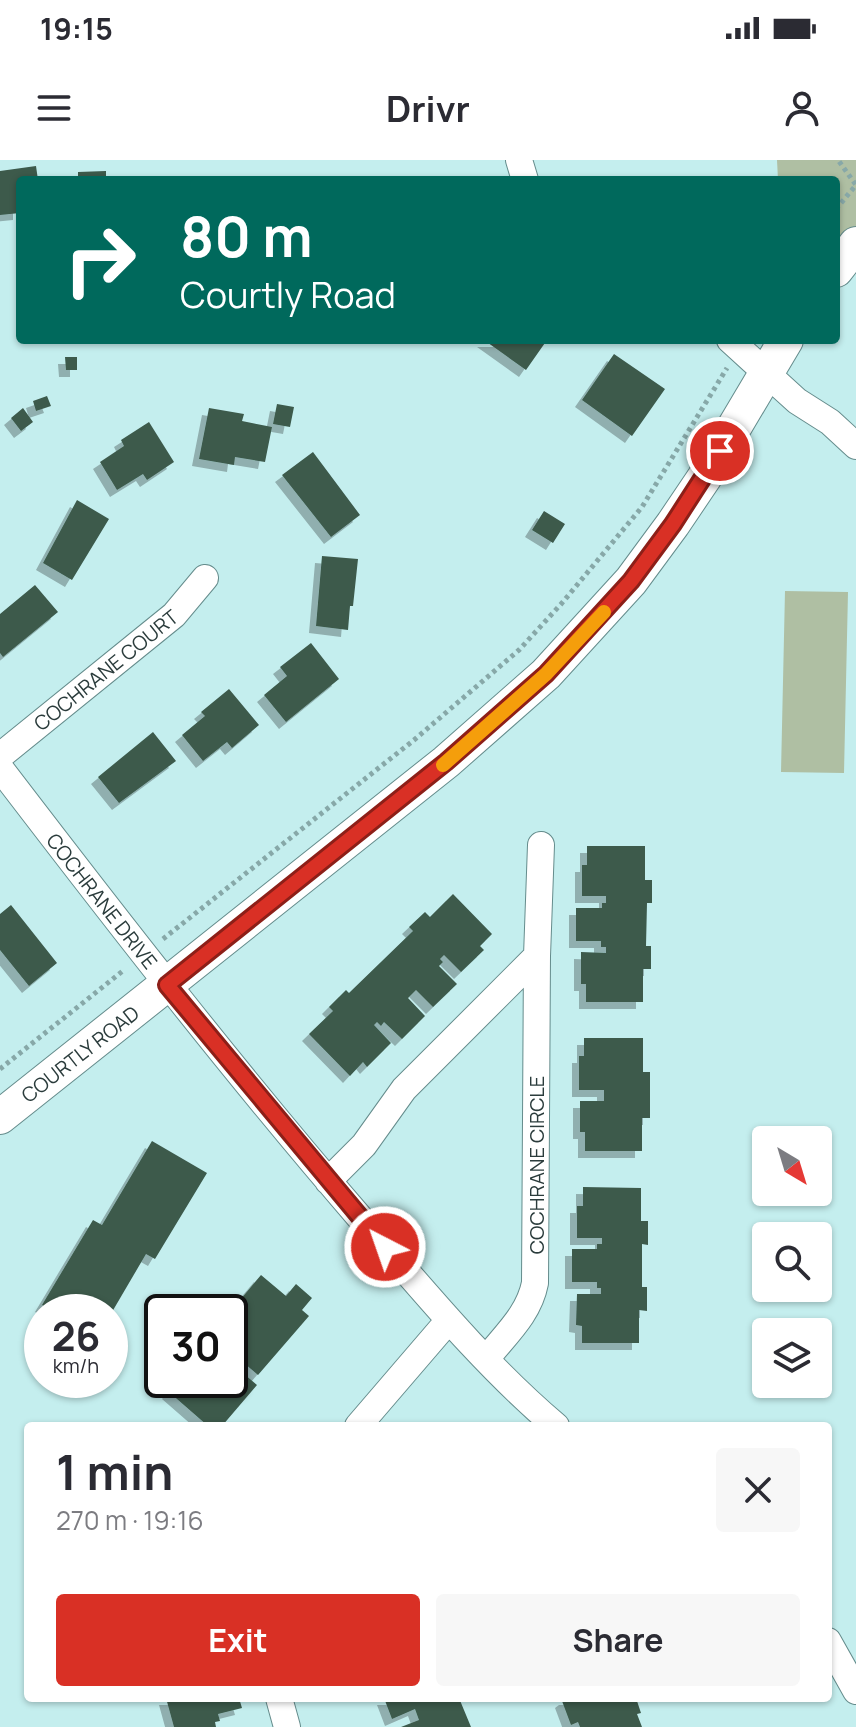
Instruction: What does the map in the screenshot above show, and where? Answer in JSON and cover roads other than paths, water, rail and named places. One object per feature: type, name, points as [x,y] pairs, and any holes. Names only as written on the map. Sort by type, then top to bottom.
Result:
[{"type":"street","points":[[840,265],[856,244]]},
{"type":"street","points":[[736,344],[797,401],[830,422],[856,446]]},
{"type":"street","name":"COURTLY ROAD","points":[[0,1117],[446,762],[546,674],[631,581],[673,524],[784,344]]},
{"type":"street","name":"COCHRANE COURT","points":[[0,756],[174,615],[205,578]]},
{"type":"street","name":"COCHRANE DRIVE","points":[[0,768],[142,955],[328,1181],[449,1320],[551,1422]]},
{"type":"street","name":"COCHRANE CIRCLE","points":[[487,1358],[524,1313],[532,1299],[535,1283],[537,956],[541,845]]},
{"type":"street","points":[[328,1181],[364,1145],[404,1089],[537,956]]},
{"type":"street","points":[[361,1422],[449,1320]]},
{"type":"street","points":[[832,1648],[856,1691]]},
{"type":"street","points":[[280,1702],[287,1727]]}]
